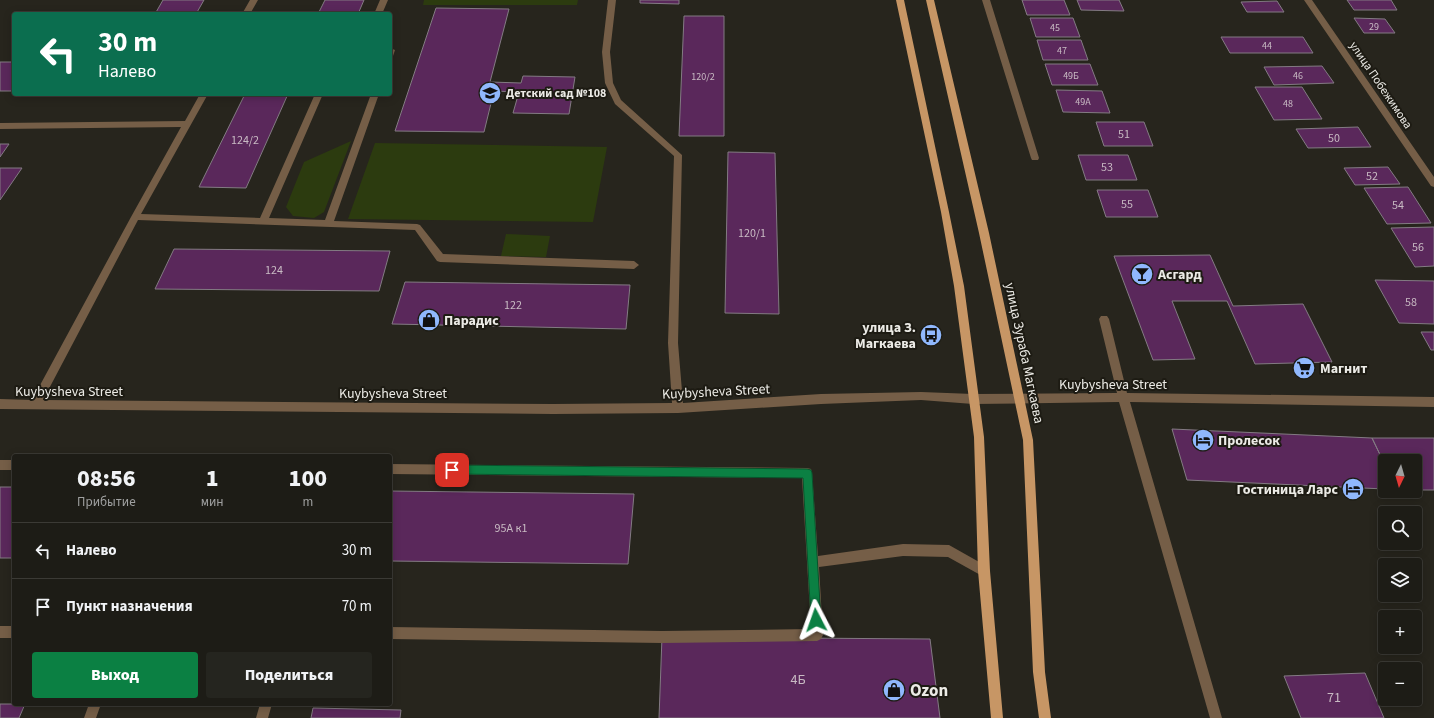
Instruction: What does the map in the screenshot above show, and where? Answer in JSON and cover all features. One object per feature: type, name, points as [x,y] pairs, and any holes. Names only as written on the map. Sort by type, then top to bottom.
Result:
[{"type":"main road","points":[[900,0],[944,204],[956,271],[979,437],[984,571],[997,718]]},
{"type":"main road","name":"улица Зураба Магкаева","points":[[930,0],[1028,440],[1039,672],[1044,718]]},
{"type":"street","points":[[247,12],[254,0]]},
{"type":"street","points":[[379,12],[384,0]]},
{"type":"street","points":[[612,0],[606,52],[609,83],[618,102],[678,155],[673,343],[678,408]]},
{"type":"street","points":[[986,0],[1035,158]]},
{"type":"street","name":"улица Побежимова","points":[[1308,0],[1434,184]]},
{"type":"street","points":[[35,404],[135,217],[203,96]]},
{"type":"street","points":[[262,222],[318,96]]},
{"type":"street","points":[[328,224],[374,96]]},
{"type":"street","points":[[0,126],[187,124]]},
{"type":"street","points":[[135,217],[417,227],[440,258],[634,265]]},
{"type":"street","points":[[1104,319],[1123,397],[1216,718]]},
{"type":"street","name":"Kuybysheva Street","points":[[0,404],[553,409],[678,408],[820,399],[921,396],[973,399],[1123,397],[1434,402]]},
{"type":"street","points":[[0,465],[12,465]]},
{"type":"street","points":[[392,469],[807,473],[817,635],[662,637],[392,633]]},
{"type":"street","points":[[812,562],[903,550],[949,551],[984,571]]},
{"type":"street","points":[[0,632],[12,632]]},
{"type":"street","points":[[90,718],[94,706]]},
{"type":"street","points":[[262,718],[265,706]]},
{"type":"green space","points":[[424,0],[578,0],[577,5],[423,5]]},
{"type":"green space","points":[[351,141],[324,212],[314,218],[293,216],[286,207],[304,162]]},
{"type":"green space","points":[[375,143],[607,147],[593,222],[348,219]]},
{"type":"green space","points":[[506,234],[550,236],[546,257],[501,256]]},
{"type":"building","points":[[163,0],[204,0],[197,12],[156,12]]},
{"type":"building","points":[[325,0],[364,0],[359,12],[319,12]]},
{"type":"building","points":[[640,0],[679,0],[679,4],[640,3]]},
{"type":"building","points":[[1022,0],[1064,0],[1070,15],[1027,15]]},
{"type":"building","points":[[1077,0],[1119,0],[1124,11],[1081,10]]},
{"type":"building","points":[[1347,0],[1391,0],[1397,10],[1354,10]]},
{"type":"building","points":[[1277,1],[1284,12],[1247,12],[1241,2]]},
{"type":"building","points":[[436,8],[509,9],[490,82],[521,83],[523,76],[575,77],[569,114],[513,113],[519,92],[494,91],[484,132],[395,131]]},
{"type":"building","points":[[684,16],[724,16],[724,136],[679,136]]},
{"type":"building","points":[[1030,18],[1073,18],[1080,37],[1036,37]]},
{"type":"building","points":[[1354,18],[1385,19],[1395,33],[1364,33]]},
{"type":"building","points":[[1221,37],[1303,37],[1313,53],[1230,53]]},
{"type":"building","points":[[1037,40],[1081,40],[1088,60],[1043,60]]},
{"type":"building","points":[[0,62],[12,62],[12,91],[0,91]]},
{"type":"building","points":[[1045,64],[1090,64],[1098,85],[1052,85]]},
{"type":"building","points":[[1322,66],[1334,83],[1274,85],[1264,67]]},
{"type":"building","points":[[1255,87],[1302,87],[1322,119],[1274,120]]},
{"type":"building","points":[[1056,90],[1102,91],[1110,113],[1063,112]]},
{"type":"building","points":[[244,96],[287,96],[246,188],[199,187]]},
{"type":"building","points":[[1096,122],[1144,122],[1153,146],[1104,146]]},
{"type":"building","points":[[1358,127],[1371,147],[1308,148],[1296,129]]},
{"type":"building","points":[[0,144],[9,144],[0,157]]},
{"type":"building","points":[[728,152],[775,153],[779,314],[725,313]]},
{"type":"building","points":[[1078,155],[1128,155],[1137,180],[1086,180]]},
{"type":"building","points":[[1388,167],[1400,184],[1355,185],[1344,168]]},
{"type":"building","points":[[0,168],[22,168],[0,200]]},
{"type":"building","points":[[1408,187],[1431,223],[1387,224],[1364,188]]},
{"type":"building","points":[[1097,190],[1148,190],[1158,217],[1106,217]]},
{"type":"building","points":[[1434,227],[1434,266],[1415,267],[1391,228]]},
{"type":"building","points":[[174,249],[390,251],[379,291],[155,289]]},
{"type":"building","points":[[1210,255],[1233,306],[1303,304],[1332,362],[1255,364],[1227,301],[1172,301],[1195,359],[1153,360],[1114,256]]},
{"type":"building","points":[[1375,280],[1434,281],[1434,324],[1399,323]]},
{"type":"building","points":[[405,282],[630,285],[626,329],[392,324]]},
{"type":"building","points":[[1421,332],[1434,332],[1434,350],[1431,350]]},
{"type":"building","points":[[1172,429],[1372,438],[1380,454],[1378,454],[1378,489],[1187,480]]},
{"type":"building","points":[[1372,438],[1434,438],[1434,490],[1422,490],[1422,454],[1380,454]]},
{"type":"building","points":[[0,487],[12,487],[12,558],[0,558]]},
{"type":"building","points":[[392,491],[634,494],[628,564],[392,561]]},
{"type":"building","points":[[662,637],[930,639],[940,718],[659,718]]},
{"type":"building","points":[[1365,673],[1384,718],[1301,718],[1284,676]]},
{"type":"building","points":[[0,704],[24,706],[19,718],[0,718]]},
{"type":"building","points":[[313,708],[401,710],[400,718],[311,718]]},
{"type":"place","name":"Детский сад №108","points":[[490,93]]},
{"type":"place","name":"Асгард","points":[[1142,274]]},
{"type":"place","name":"Парадис","points":[[429,320]]},
{"type":"place","name":"улица З. Магкаева","points":[[931,335]]},
{"type":"place","name":"Магнит","points":[[1304,368]]},
{"type":"place","name":"Пролесок","points":[[1203,440]]},
{"type":"place","name":"Гостиница Ларс","points":[[1353,489]]},
{"type":"place","name":"Ozon","points":[[894,690]]},
{"type":"route","points":[[452,470],[807,473],[816,620]]}]
